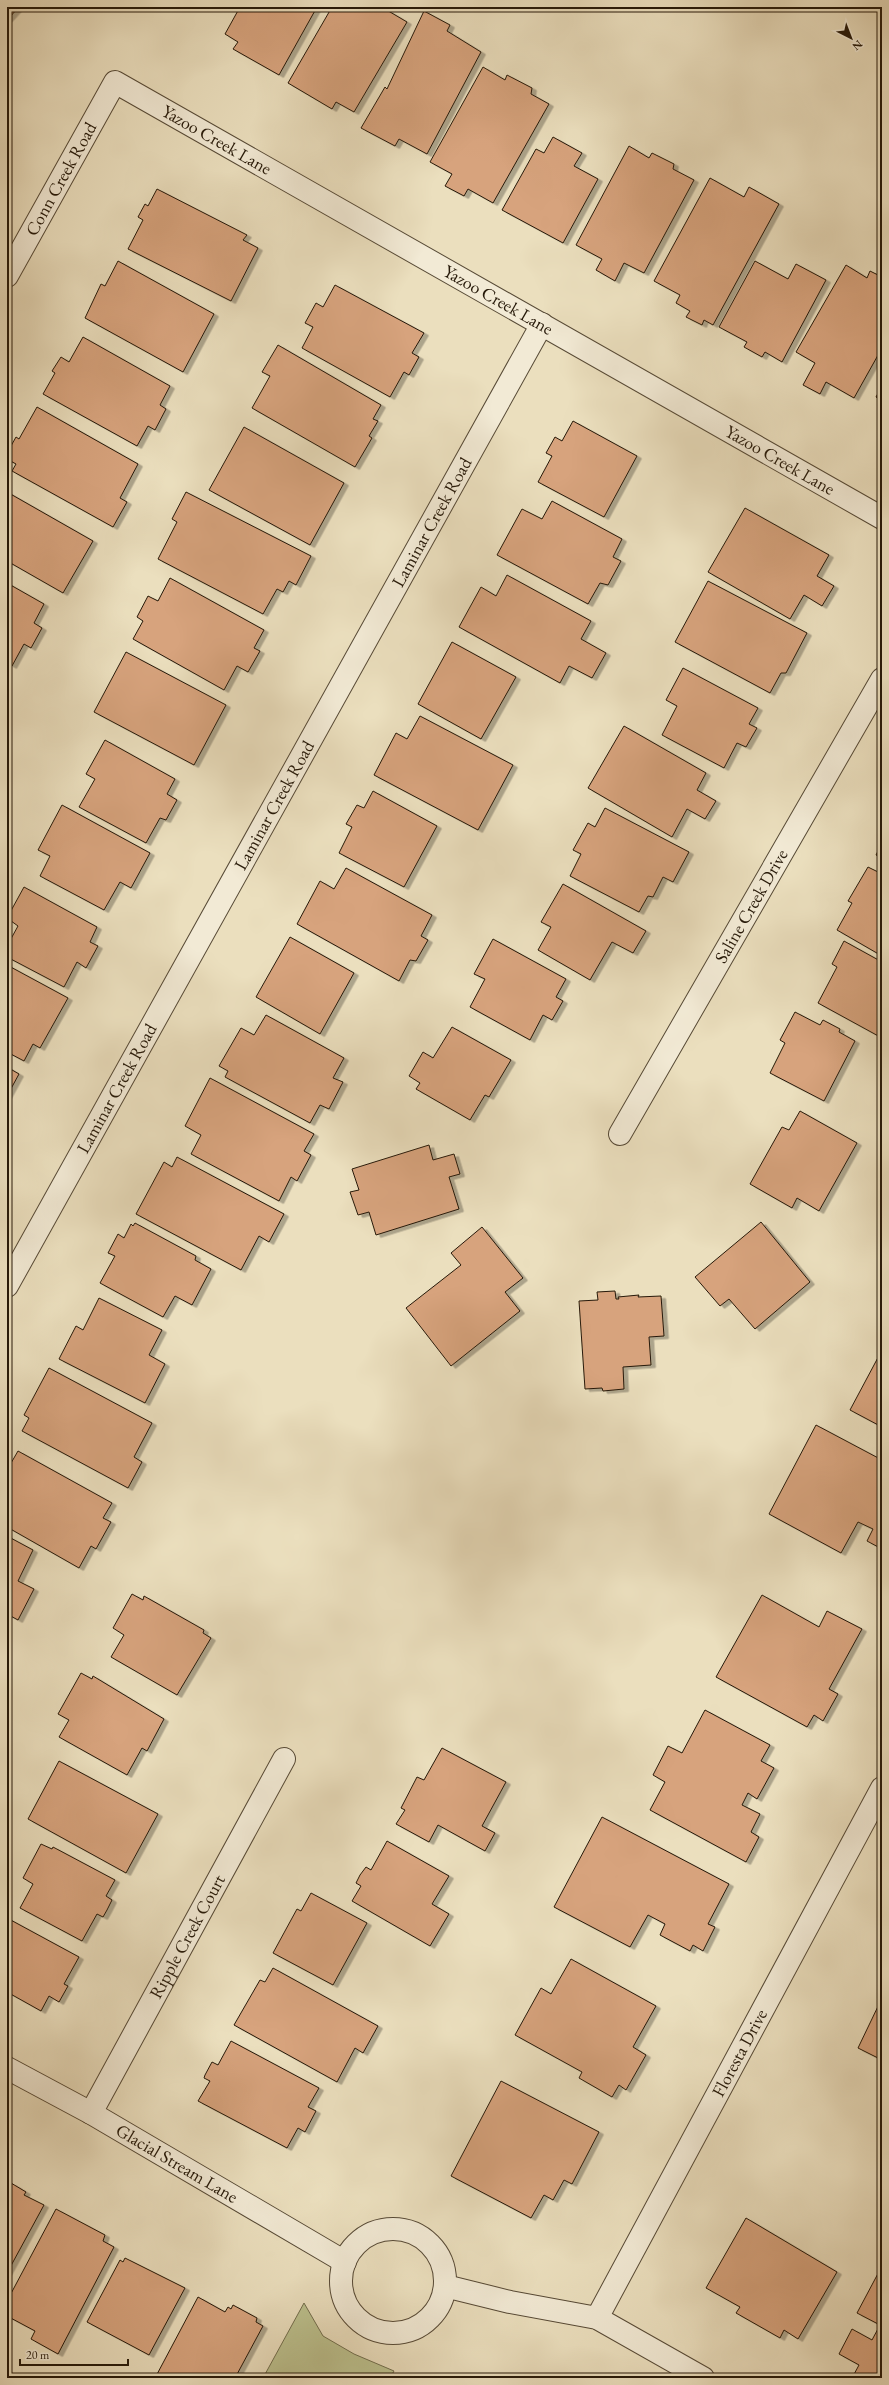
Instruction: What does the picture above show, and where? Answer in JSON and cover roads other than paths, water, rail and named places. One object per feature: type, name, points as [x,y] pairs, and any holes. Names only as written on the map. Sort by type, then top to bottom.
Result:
[{"type":"street","name":"Conn Creek Road","points":[[7,276],[115,82]]},
{"type":"street","name":"Yazoo Creek Lane","points":[[115,82],[882,518]]},
{"type":"street","name":"Laminar Creek Road","points":[[7,1286],[542,324]]},
{"type":"street","name":"Saline Creek Drive","points":[[620,1134],[882,679]]},
{"type":"street","name":"Ripple Creek Court","points":[[91,2113],[284,1760]]},
{"type":"street","name":"Floresta Drive","points":[[597,2318],[882,1789]]},
{"type":"street","name":"Glacial Stream Lane","points":[[7,2068],[91,2113],[345,2262]]},
{"type":"street","points":[[397,2229],[413,2233],[427,2242],[438,2254],[444,2269],[445,2286],[440,2303],[430,2318],[416,2328],[398,2334],[380,2332],[364,2325],[351,2313],[346,2302],[341,2279],[345,2262],[353,2248],[366,2237],[381,2231],[397,2229]]},
{"type":"street","points":[[445,2286],[510,2302],[597,2318],[703,2378]]}]
